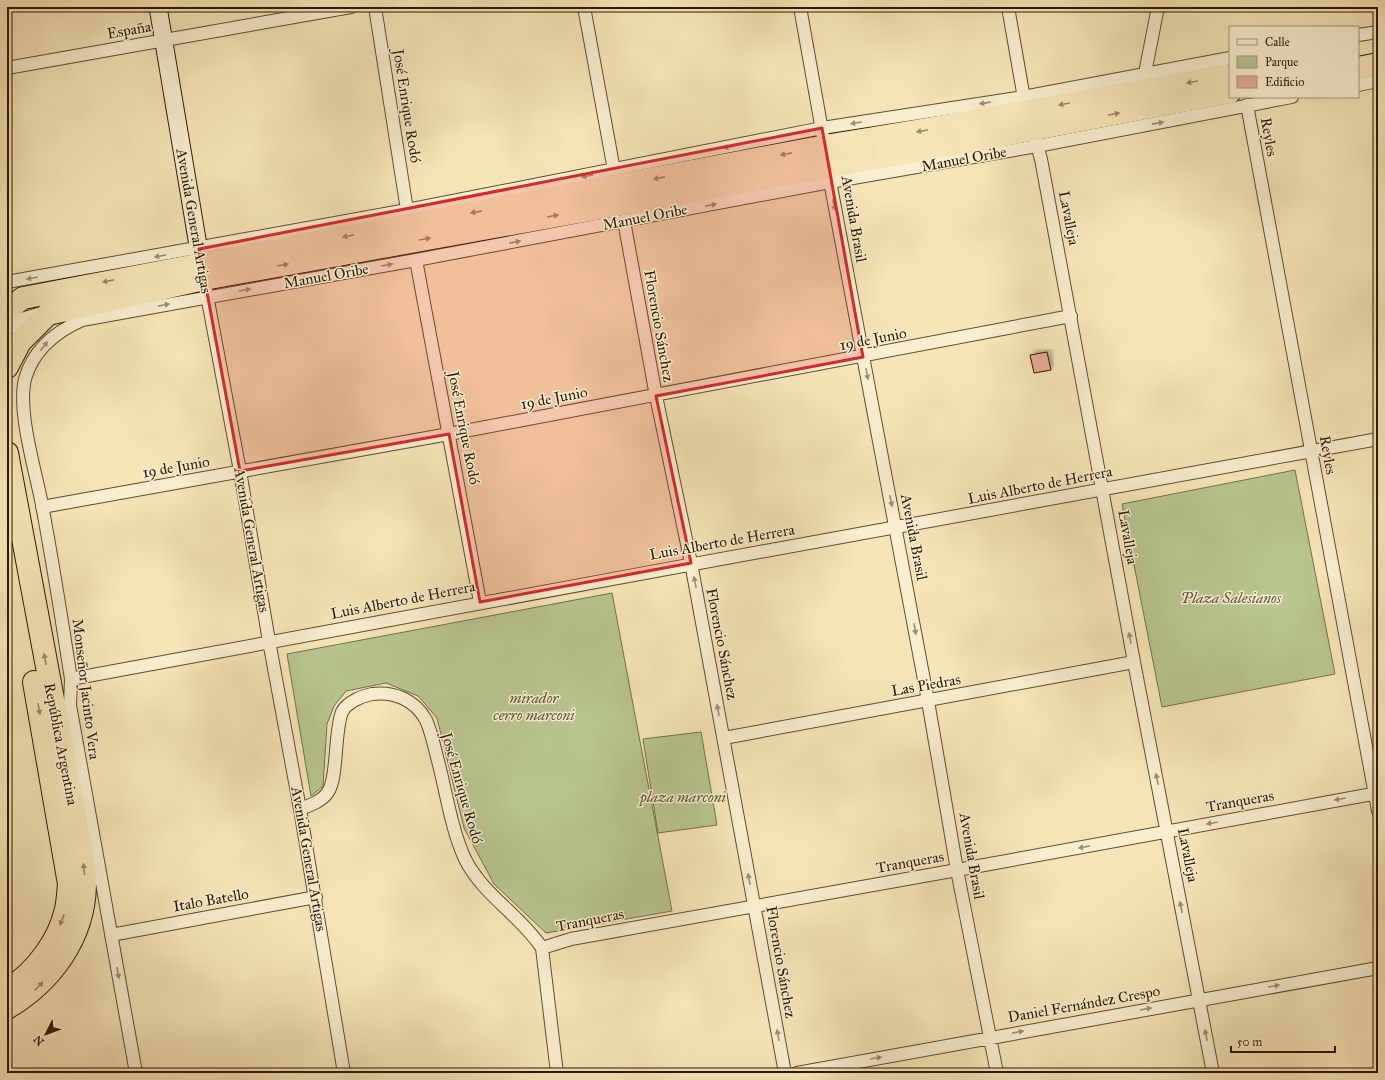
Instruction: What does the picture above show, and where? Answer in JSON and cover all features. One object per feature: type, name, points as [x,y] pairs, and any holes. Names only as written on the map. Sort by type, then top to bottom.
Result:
[{"type":"highway","points":[[1359,53],[1378,49]]},
{"type":"highway","points":[[1359,68],[1378,64]]},
{"type":"highway","name":"Manuel Oribe","points":[[1030,121],[1229,75]]},
{"type":"highway","name":"Manuel Oribe","points":[[12,303],[203,272],[826,156],[1030,121],[1229,92]]},
{"type":"highway","name":"Manuel Oribe","points":[[48,314],[203,272]]},
{"type":"highway","points":[[7,367],[20,342],[48,314]]},
{"type":"highway","name":"República Argentina","points":[[7,453],[82,854],[86,884],[83,907],[75,934],[61,959],[47,977],[33,991],[7,1008]]},
{"type":"highway","name":"República Argentina","points":[[7,533],[69,884],[66,909],[54,939],[32,968],[7,990]]},
{"type":"main road","name":"Avenida General Artigas","points":[[158,7],[203,272]]},
{"type":"main road","points":[[7,326],[48,314]]},
{"type":"street","name":"España","points":[[7,68],[351,7]]},
{"type":"street","name":"José Enrique Rodó","points":[[375,7],[407,210]]},
{"type":"street","points":[[584,7],[614,170]]},
{"type":"street","name":"Avenida Brasil","points":[[800,7],[863,357],[928,701],[957,870],[997,1073]]},
{"type":"street","name":"Lavalleja","points":[[1008,7],[1030,121],[1071,316],[1134,662],[1213,1073]]},
{"type":"street","points":[[1145,73],[1158,7]]},
{"type":"street","points":[[1359,35],[1378,32]]},
{"type":"street","points":[[7,282],[203,272],[407,210],[614,170],[826,156],[1030,121],[1145,73],[1229,58]]},
{"type":"street","points":[[1359,85],[1378,81]]},
{"type":"street","name":"Manuel Oribe","points":[[25,380],[34,359],[47,341],[62,330],[82,320],[203,272],[416,260],[624,221],[826,156],[1030,121],[1247,105],[1286,98]]},
{"type":"street","name":"Reyles","points":[[1247,105],[1376,793],[1378,811]]},
{"type":"street","name":"Florencio Sánchez","points":[[624,221],[656,396],[691,563],[785,1073]]},
{"type":"street","name":"José Enrique Rodó","points":[[416,260],[480,602]]},
{"type":"street","name":"Avenida General Artigas","points":[[203,272],[316,897],[344,1073]]},
{"type":"street","name":"19 de Junio","points":[[42,507],[656,396],[1071,316]]},
{"type":"street","name":"Monseñor Jacinto Vera","points":[[25,380],[24,404],[27,431],[42,507],[71,679],[70,705],[136,1073]]},
{"type":"street","name":"Luis Alberto de Herrera","points":[[71,679],[691,563],[896,528],[1378,439]]},
{"type":"street","name":"Las Piedras","points":[[724,738],[1134,662]]},
{"type":"street","name":"José Enrique Rodó","points":[[300,809],[322,799],[329,791],[333,779],[337,733],[342,712],[349,704],[360,697],[371,694],[387,693],[403,698],[418,708],[426,720],[435,747],[456,836],[466,859],[488,890],[534,936],[542,948],[557,1073]]},
{"type":"street","name":"Tranqueras","points":[[542,948],[571,939],[1376,793]]},
{"type":"street","name":"Italo Batello","points":[[111,935],[316,897]]},
{"type":"street","name":"Daniel Fernández Crespo","points":[[797,1073],[1378,968]]},
{"type":"highlighted area","points":[[822,128],[863,357],[656,396],[691,563],[480,602],[449,434],[240,471],[199,249]]},
{"type":"green space","name":"Plaza Salesianos","points":[[1295,470],[1335,674],[1162,707],[1122,504]]},
{"type":"green space","name":"mirador cerro marconi","points":[[612,593],[672,911],[546,933],[494,884],[464,828],[437,718],[418,696],[386,683],[346,691],[334,706],[327,724],[323,786],[311,796],[287,654]]},
{"type":"green space","name":"plaza marconi","points":[[701,732],[717,825],[658,833],[643,739]]},
{"type":"building","points":[[1047,352],[1051,370],[1034,373],[1030,355]]}]
